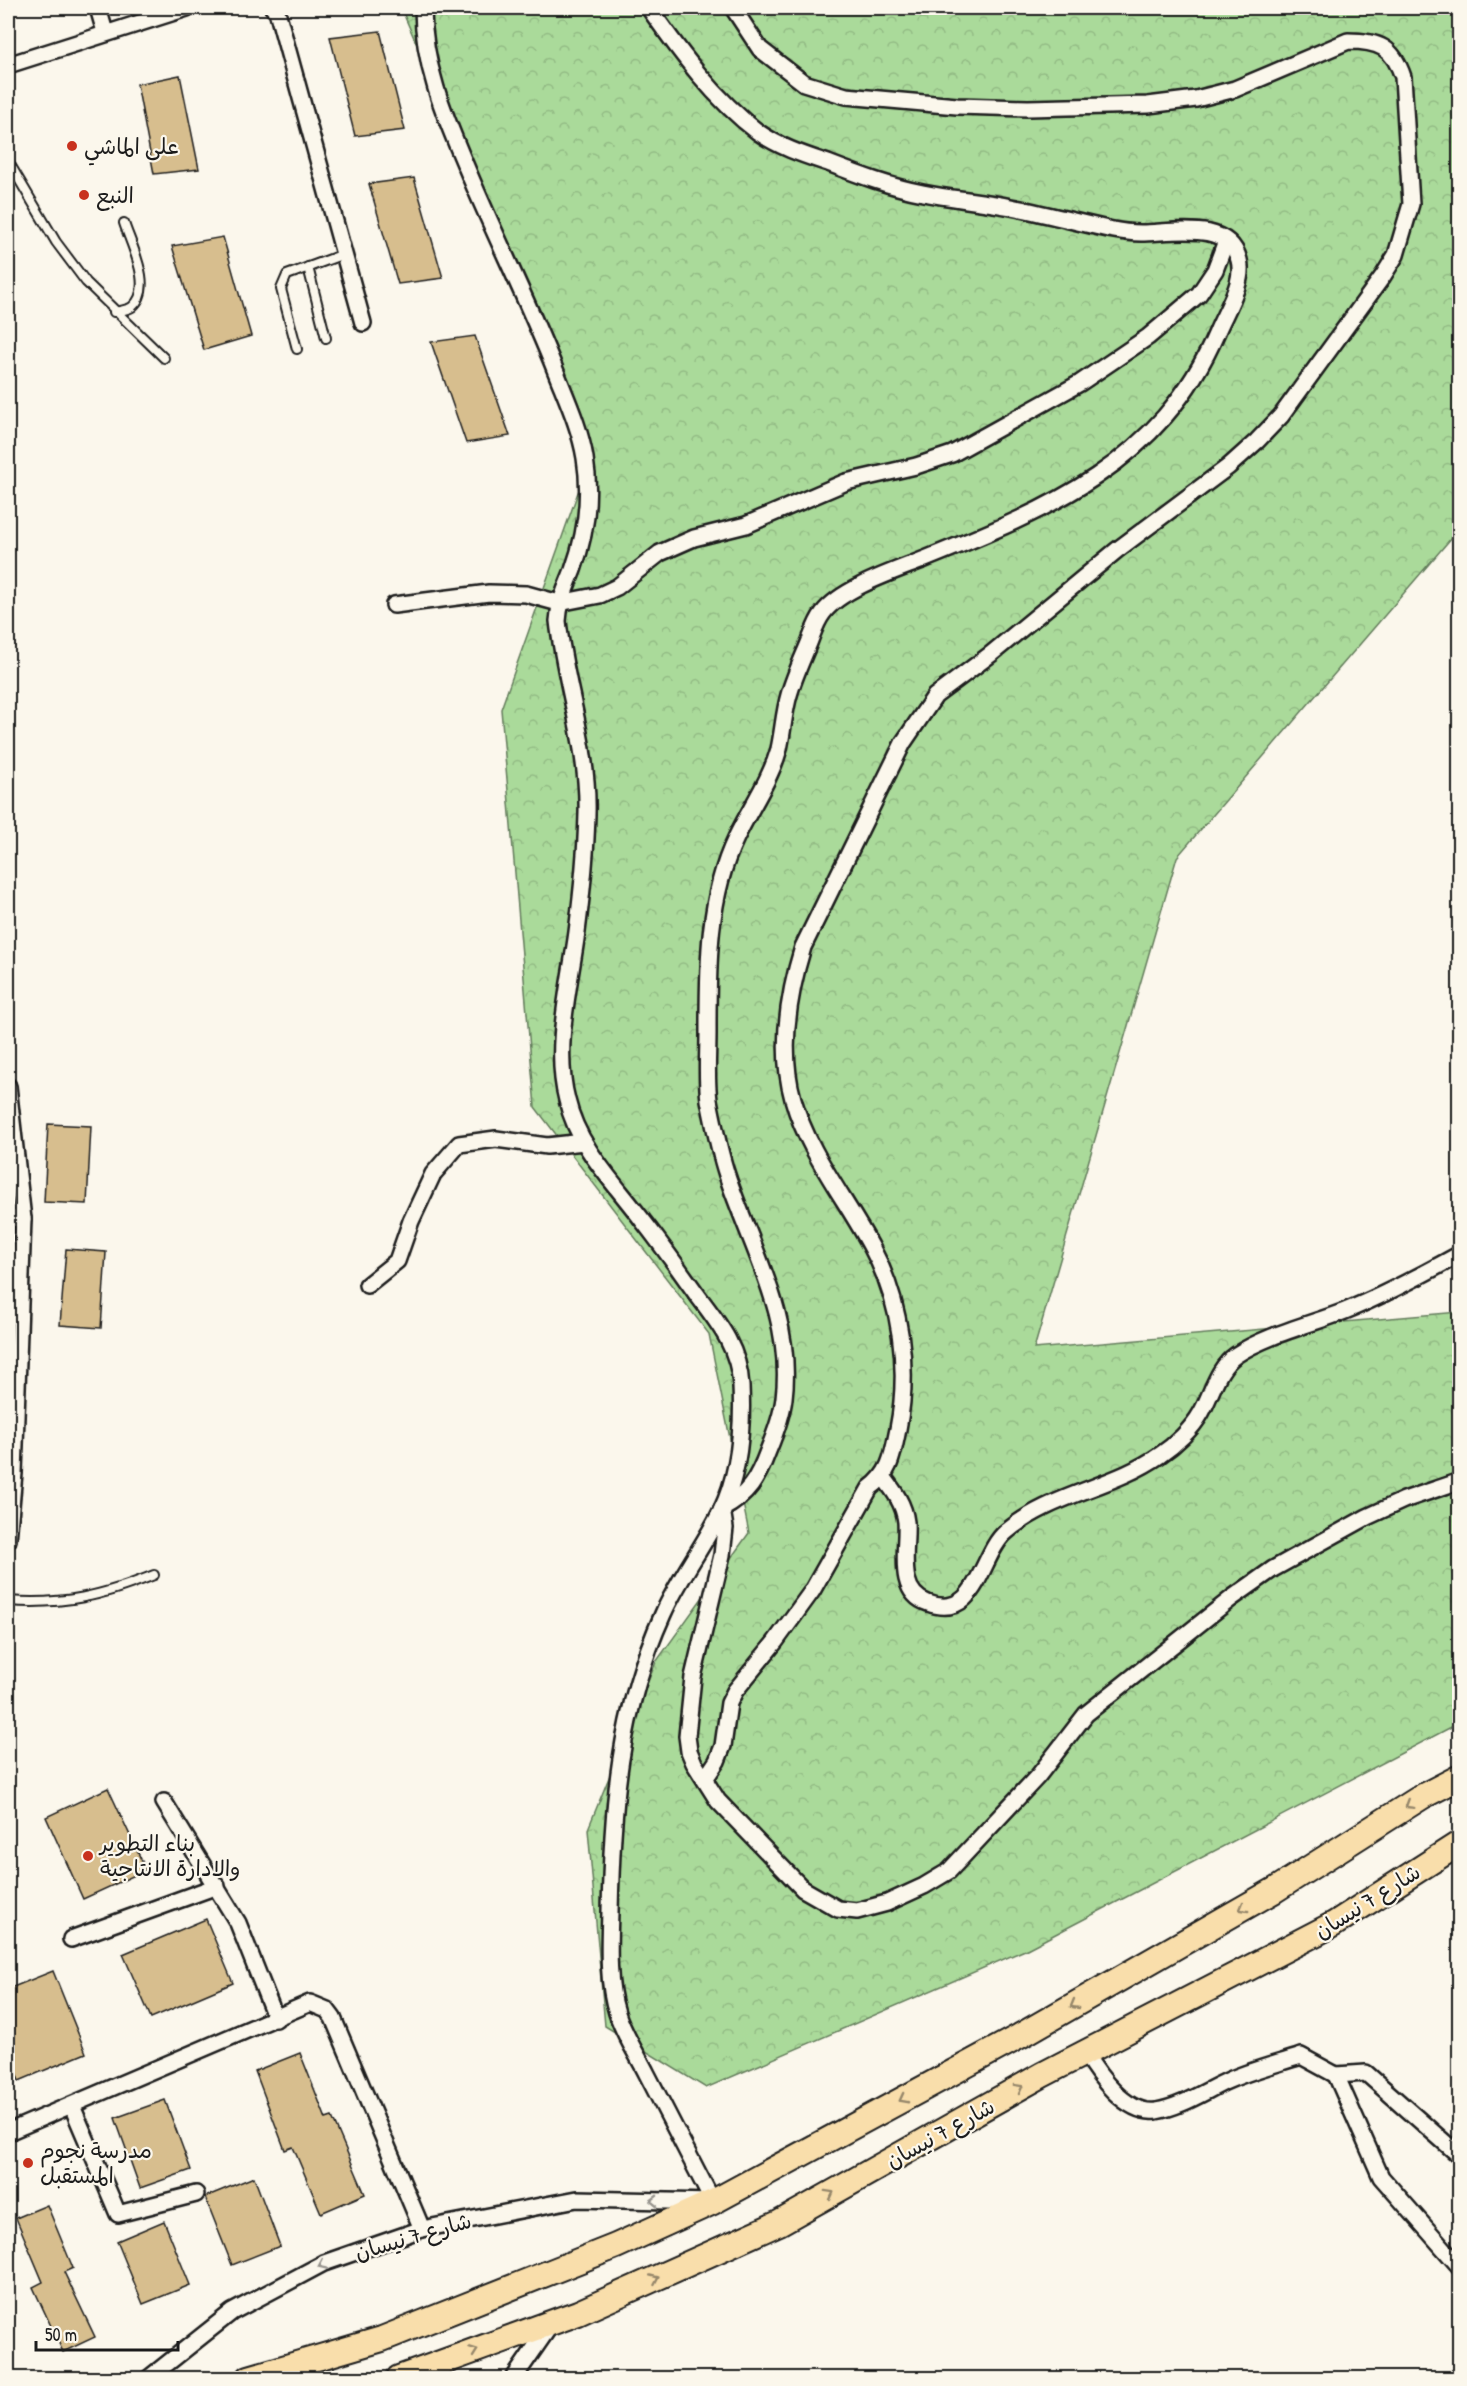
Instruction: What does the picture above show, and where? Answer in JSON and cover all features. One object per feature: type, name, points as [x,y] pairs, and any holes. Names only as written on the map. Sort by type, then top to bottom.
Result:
[{"type":"main road","name":"شارع 7 نيسان","points":[[249,2379],[382,2339],[616,2246],[713,2202],[1030,2030],[1275,1890],[1423,1796],[1460,1777]]},
{"type":"main road","name":"شارع 7 نيسان","points":[[399,2379],[552,2323],[779,2223],[1085,2053],[1334,1924],[1460,1843]]},
{"type":"street","points":[[98,8],[105,32]]},
{"type":"street","points":[[8,65],[105,32],[187,8]]},
{"type":"street","points":[[273,8],[277,11],[363,323]]},
{"type":"street","points":[[423,8],[424,44],[438,99],[547,348],[574,418],[585,456],[588,505],[584,531],[574,568],[559,603],[561,646],[587,781],[587,814],[578,929],[566,1004],[563,1065],[567,1104],[584,1142],[613,1185],[639,1215],[718,1322],[735,1354],[742,1404],[734,1476],[722,1509],[664,1611],[637,1688],[614,1790],[610,1900],[611,1981],[618,2018],[713,2202]]},
{"type":"street","points":[[649,8],[673,42],[710,86],[755,130],[782,146],[877,181],[925,194],[1018,208],[1113,230],[1137,233],[1200,232],[1226,241],[1238,254],[1240,266],[1231,298],[1205,359],[1186,388],[1149,434],[1119,462],[1067,496],[995,530],[895,571],[838,600],[826,609],[809,642],[789,694],[779,748],[771,771],[732,844],[724,868],[710,949],[707,980],[708,1092],[726,1172],[771,1290],[781,1329],[784,1363],[784,1398],[765,1459],[753,1486],[738,1501],[722,1509]]},
{"type":"street","points":[[705,1779],[717,1761],[723,1746],[729,1703],[735,1691],[812,1591],[865,1495],[884,1478],[892,1461],[905,1386],[904,1359],[886,1280],[872,1248],[821,1162],[793,1099],[786,1044],[787,1014],[793,980],[803,947],[903,743],[936,696],[991,654],[1117,550],[1228,467],[1257,441],[1281,416],[1383,276],[1396,255],[1411,204],[1402,77],[1397,60],[1385,48],[1368,41],[1348,40],[1235,89],[1196,99],[1148,105],[1028,108],[895,102],[846,96],[804,83],[760,49],[732,8]]},
{"type":"street","points":[[394,604],[509,593],[559,603],[600,595],[617,587],[660,553],[694,538],[746,525],[782,507],[846,482],[916,466],[952,454],[1080,383],[1176,314],[1199,294],[1215,270],[1226,241]]},
{"type":"street","points":[[8,1086],[23,1219],[14,1473],[8,1539]]},
{"type":"street","points":[[367,1285],[397,1261],[411,1221],[433,1174],[459,1144],[496,1139],[548,1146],[584,1142]]},
{"type":"street","points":[[8,1218],[23,1219]]},
{"type":"street","points":[[884,1478],[902,1505],[906,1521],[907,1580],[913,1593],[925,1602],[939,1607],[955,1604],[968,1595],[977,1584],[995,1546],[1005,1533],[1025,1518],[1140,1467],[1177,1441],[1200,1414],[1217,1378],[1235,1356],[1370,1300],[1460,1254]]},
{"type":"street","points":[[722,1509],[725,1528],[722,1555],[693,1677],[687,1736],[694,1763],[730,1814],[803,1889],[822,1902],[838,1909],[857,1911],[886,1903],[949,1871],[1038,1776],[1086,1714],[1177,1639],[1232,1598],[1273,1569],[1367,1517],[1404,1500],[1460,1481]]},
{"type":"street","points":[[164,1802],[217,1886],[243,1934],[276,2019]]},
{"type":"street","points":[[71,1939],[217,1886]]},
{"type":"street","points":[[8,2132],[310,2003],[327,2010],[422,2229]]},
{"type":"street","points":[[1085,2053],[1098,2076],[1127,2103],[1153,2111],[1174,2106],[1231,2079],[1301,2056],[1336,2075],[1366,2073],[1460,2156]]},
{"type":"street","points":[[1336,2075],[1381,2177],[1460,2267]]},
{"type":"street","points":[[72,2106],[118,2214],[196,2194]]},
{"type":"street","name":"شارع 7 نيسان","points":[[149,2379],[232,2312],[324,2264],[422,2229],[577,2199],[713,2202]]},
{"type":"street","points":[[514,2379],[552,2323]]},
{"type":"lane","points":[[8,161],[56,242],[86,282],[114,312],[164,358]]},
{"type":"lane","points":[[114,312],[131,308],[141,296],[142,279],[124,223]]},
{"type":"lane","points":[[297,349],[281,289],[286,275],[344,254]]},
{"type":"lane","points":[[308,267],[326,338]]},
{"type":"lane","points":[[8,1601],[43,1604],[108,1594],[154,1575]]},
{"type":"green space","points":[[401,8],[1459,8],[1459,529],[1177,857],[1034,1349],[1459,1312],[1459,1723],[1025,1950],[706,2088],[605,2026],[588,1829],[656,1662],[749,1533],[709,1334],[535,1107],[501,709],[593,450]]},
{"type":"building","points":[[380,31],[405,130],[355,136],[330,37]]},
{"type":"building","points":[[180,75],[199,169],[154,174],[137,84]]},
{"type":"building","points":[[414,178],[443,278],[398,284],[369,184]]},
{"type":"building","points":[[223,237],[251,336],[204,350],[172,246]]},
{"type":"building","points":[[475,336],[510,436],[466,443],[431,342]]},
{"type":"building","points":[[48,1124],[91,1126],[87,1204],[44,1202]]},
{"type":"building","points":[[66,1249],[106,1252],[101,1328],[60,1325]]},
{"type":"building","points":[[108,1788],[146,1870],[83,1899],[46,1817]]},
{"type":"building","points":[[206,1919],[233,1983],[151,2018],[123,1954]]},
{"type":"building","points":[[53,1971],[86,2053],[19,2081],[8,2052],[8,1989]]},
{"type":"building","points":[[300,2053],[326,2119],[332,2117],[365,2194],[321,2213],[293,2147],[285,2150],[255,2071]]},
{"type":"building","points":[[165,2100],[191,2170],[140,2188],[115,2118]]},
{"type":"building","points":[[254,2177],[280,2246],[232,2265],[205,2197]]},
{"type":"building","points":[[47,2205],[73,2268],[64,2272],[95,2337],[63,2352],[33,2287],[43,2282],[16,2218]]},
{"type":"building","points":[[164,2221],[190,2285],[143,2304],[117,2241]]},
{"type":"place","name":"على الماشي","points":[[72,146]]},
{"type":"place","name":"النبع","points":[[84,195]]},
{"type":"place","name":"بناء التطوير والادارة الانتاجية","points":[[88,1856]]},
{"type":"place","name":"مدرسة نجوم المستقبل","points":[[28,2163]]}]
